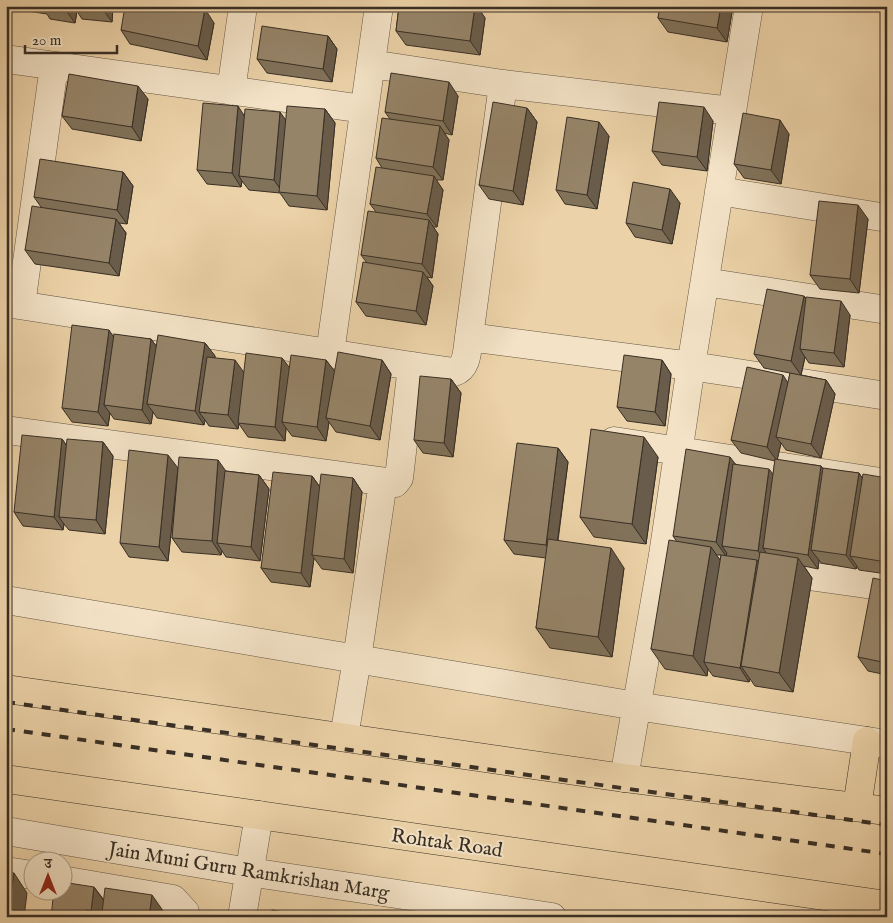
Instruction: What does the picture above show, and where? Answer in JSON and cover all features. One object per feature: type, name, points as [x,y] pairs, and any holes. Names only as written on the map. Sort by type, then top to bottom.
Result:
[{"type":"main road","points":[[6,689],[624,778],[887,811]]},
{"type":"main road","points":[[857,807],[877,742]]},
{"type":"main road","name":"Rohtak Road","points":[[6,779],[887,905]]},
{"type":"street","points":[[231,91],[243,6]]},
{"type":"street","points":[[330,353],[379,6]]},
{"type":"street","points":[[624,778],[636,706],[672,556],[678,450],[749,6]]},
{"type":"street","points":[[6,59],[364,109]]},
{"type":"street","points":[[370,64],[503,84],[732,111]]},
{"type":"street","points":[[54,66],[14,304],[454,372],[463,366],[469,337],[503,84]]},
{"type":"street","points":[[719,191],[887,218]]},
{"type":"street","points":[[705,282],[887,310]]},
{"type":"street","points":[[469,337],[691,366],[887,396]]},
{"type":"street","points":[[6,430],[395,483],[399,478],[412,366]]},
{"type":"street","points":[[598,438],[887,483]]},
{"type":"street","points":[[344,737],[383,482]]},
{"type":"street","points":[[750,568],[887,587]]},
{"type":"street","points":[[6,600],[636,706],[877,742]]},
{"type":"street","points":[[242,917],[259,815]]},
{"type":"street","name":"Jain Muni Guru Ramkrishan Marg","points":[[6,831],[250,872],[552,917]]},
{"type":"street","points":[[6,871],[22,873]]},
{"type":"street","points":[[72,882],[173,899],[185,912],[185,917]]},
{"type":"building","points":[[48,6],[65,6],[65,9]]},
{"type":"building","points":[[86,6],[102,6],[102,8]]},
{"type":"building","points":[[125,6],[189,6],[205,9],[198,46],[121,30]]},
{"type":"building","points":[[399,6],[475,6],[470,41],[396,31]]},
{"type":"building","points":[[660,6],[721,6],[717,28],[658,18]]},
{"type":"building","points":[[262,26],[328,36],[323,69],[257,59]]},
{"type":"building","points":[[391,73],[449,82],[443,121],[385,112]]},
{"type":"building","points":[[69,74],[138,86],[132,127],[62,116]]},
{"type":"building","points":[[493,102],[527,108],[513,191],[479,185]]},
{"type":"building","points":[[659,102],[704,107],[697,157],[652,151]]},
{"type":"building","points":[[203,103],[238,106],[232,173],[197,170]]},
{"type":"building","points":[[287,106],[325,109],[317,196],[279,192]]},
{"type":"building","points":[[245,109],[280,112],[274,180],[239,176]]},
{"type":"building","points":[[743,113],[780,120],[771,170],[734,164]]},
{"type":"building","points":[[567,117],[599,122],[587,195],[556,190]]},
{"type":"building","points":[[382,118],[440,126],[433,167],[376,158]]},
{"type":"building","points":[[40,159],[123,172],[117,210],[34,197]]},
{"type":"building","points":[[376,167],[434,176],[427,214],[370,204]]},
{"type":"building","points":[[633,182],[670,189],[662,230],[626,223]]},
{"type":"building","points":[[819,201],[858,205],[850,279],[810,275]]},
{"type":"building","points":[[32,206],[116,219],[109,263],[25,250]]},
{"type":"building","points":[[368,211],[429,220],[422,264],[361,255]]},
{"type":"building","points":[[363,262],[423,272],[416,311],[356,302]]},
{"type":"building","points":[[767,289],[804,296],[791,361],[754,354]]},
{"type":"building","points":[[806,297],[841,301],[834,353],[800,349]]},
{"type":"building","points":[[72,325],[109,330],[98,412],[62,408]]},
{"type":"building","points":[[114,334],[151,339],[142,410],[104,405]]},
{"type":"building","points":[[158,335],[205,343],[195,411],[147,404]]},
{"type":"building","points":[[338,352],[382,360],[370,426],[326,418]]},
{"type":"building","points":[[246,353],[282,358],[275,427],[238,423]]},
{"type":"building","points":[[291,355],[326,360],[317,427],[282,422]]},
{"type":"building","points":[[624,355],[662,360],[655,412],[617,407]]},
{"type":"building","points":[[207,357],[235,360],[228,415],[199,412]]},
{"type":"building","points":[[747,367],[783,375],[767,447],[731,440]]},
{"type":"building","points":[[790,373],[826,380],[811,444],[776,437]]},
{"type":"building","points":[[420,376],[451,379],[444,443],[414,440]]},
{"type":"building","points":[[591,429],[644,437],[632,524],[580,517]]},
{"type":"building","points":[[22,435],[62,439],[54,517],[14,512]]},
{"type":"building","points":[[67,439],[103,442],[96,520],[59,517]]},
{"type":"building","points":[[517,443],[558,448],[546,545],[504,540]]},
{"type":"building","points":[[686,449],[730,457],[716,542],[673,536]]},
{"type":"building","points":[[129,450],[168,455],[159,547],[120,543]]},
{"type":"building","points":[[179,457],[218,460],[212,541],[172,538]]},
{"type":"building","points":[[775,459],[821,466],[808,555],[763,548]]},
{"type":"building","points":[[733,464],[769,469],[758,551],[722,546]]},
{"type":"building","points":[[823,468],[859,473],[846,555],[811,550]]},
{"type":"building","points":[[225,471],[259,475],[251,547],[217,543]]},
{"type":"building","points":[[273,472],[312,476],[301,573],[261,568]]},
{"type":"building","points":[[321,474],[353,478],[344,559],[312,555]]},
{"type":"building","points":[[863,474],[887,478],[886,562],[850,556]]},
{"type":"building","points":[[548,539],[611,548],[598,637],[536,628]]},
{"type":"building","points":[[669,540],[711,547],[693,656],[651,649]]},
{"type":"building","points":[[760,552],[798,558],[779,673],[741,666]]},
{"type":"building","points":[[721,555],[757,560],[740,668],[704,662]]},
{"type":"building","points":[[873,578],[887,581],[887,663],[858,657]]},
{"type":"building","points":[[6,872],[14,873],[7,917],[6,917]]},
{"type":"building","points":[[72,884],[94,887],[91,911],[87,910],[86,917],[51,917],[53,900],[72,900]]},
{"type":"building","points":[[105,888],[152,895],[149,917],[108,917],[109,914],[102,913]]},
{"type":"building","points":[[272,910],[315,917],[271,917]]},
{"type":"railway","points":[[6,702],[887,825]]},
{"type":"railway","points":[[6,729],[887,854]]}]
